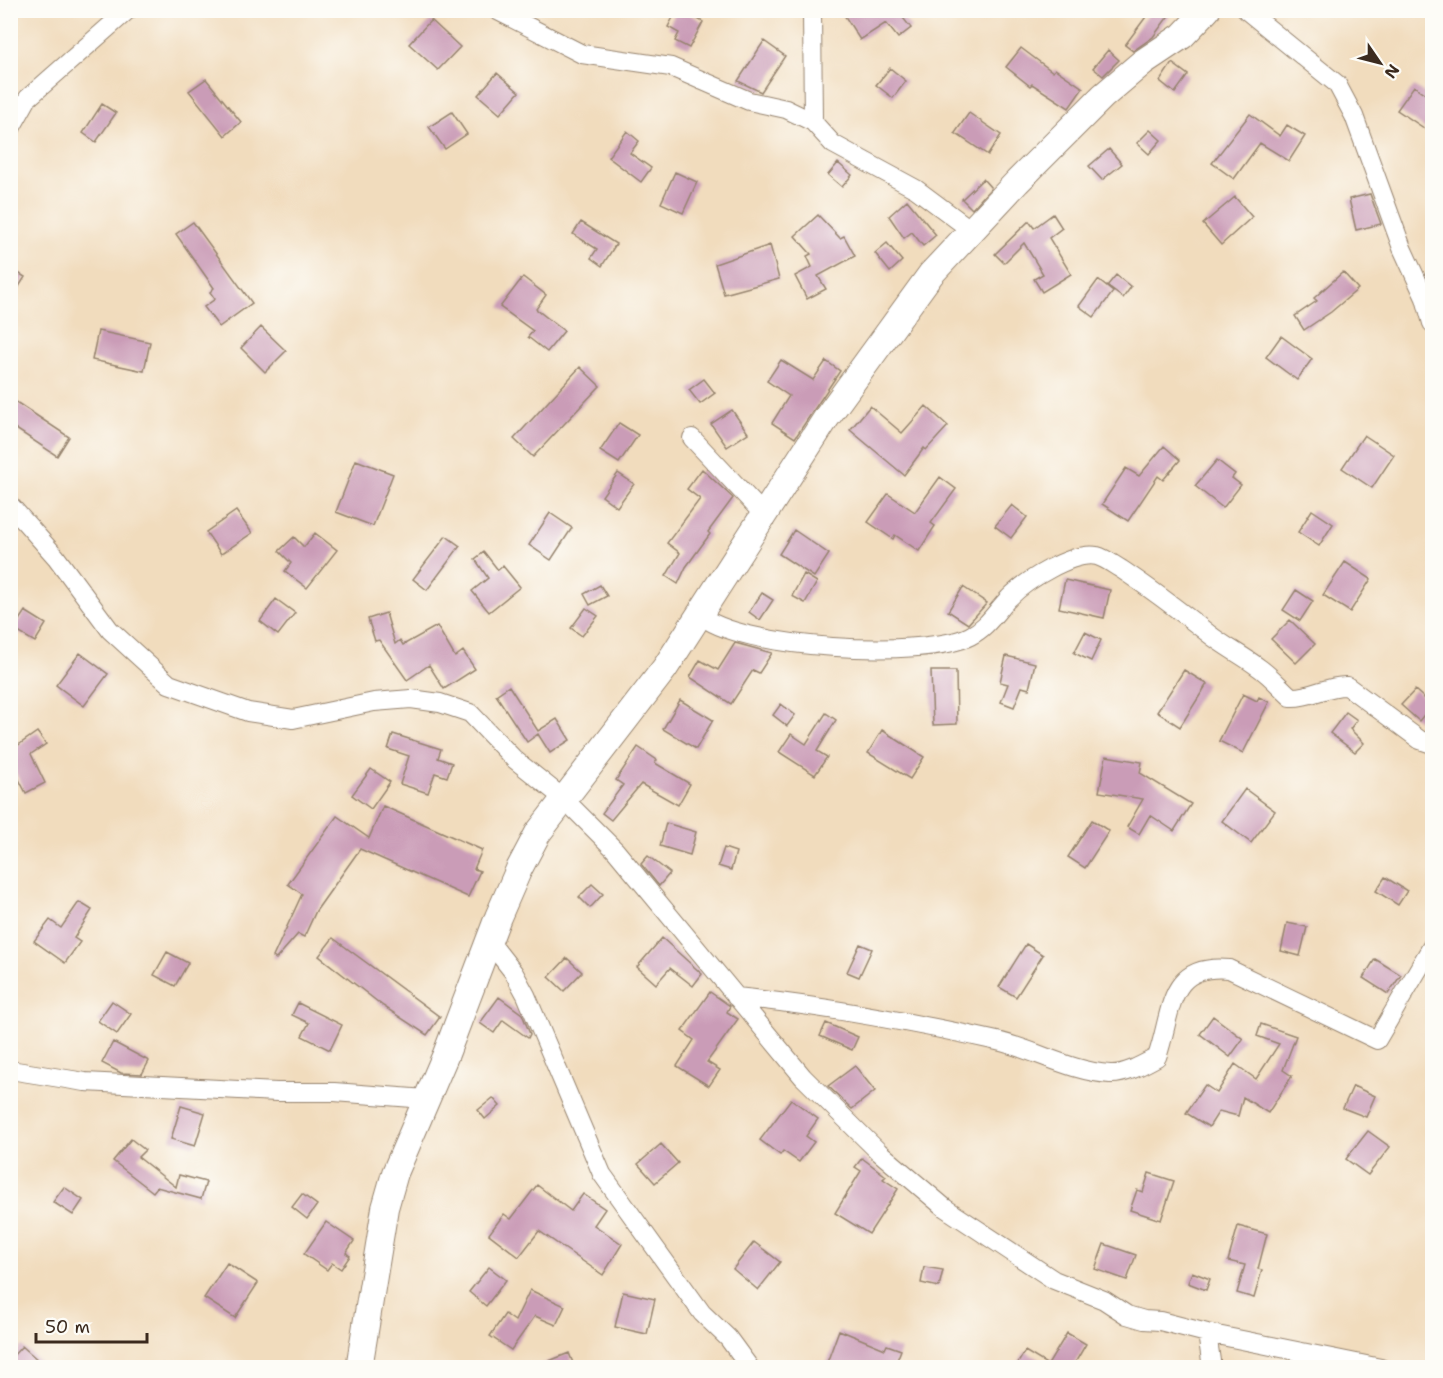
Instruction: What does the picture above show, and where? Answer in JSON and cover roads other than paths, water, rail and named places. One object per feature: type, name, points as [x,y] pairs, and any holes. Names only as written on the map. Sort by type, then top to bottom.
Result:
[{"type":"main road","points":[[359,1368],[385,1208],[395,1173],[519,869],[538,833],[665,668],[827,417],[931,274],[1103,96],[1143,62],[1182,36],[1207,10]]},
{"type":"street","points":[[10,130],[28,98],[128,10]]},
{"type":"street","points":[[495,10],[582,54],[670,67],[749,101],[786,109],[813,122],[832,144],[916,189],[972,230]]},
{"type":"street","points":[[812,10],[813,122]]},
{"type":"street","points":[[1246,10],[1337,84],[1354,116],[1402,248],[1425,298],[1432,323]]},
{"type":"street","points":[[692,438],[764,515]]},
{"type":"street","points":[[10,505],[56,557],[110,630],[169,684],[248,712],[293,719],[374,702],[411,699],[440,703],[471,713],[514,759],[563,798],[615,850],[803,1077],[879,1152],[945,1208],[1054,1280],[1104,1300],[1127,1315],[1381,1368]]},
{"type":"street","points":[[701,615],[710,624],[730,630],[826,648],[935,646],[970,636],[988,624],[1009,598],[1027,583],[1048,571],[1069,560],[1098,556],[1148,587],[1212,636],[1259,668],[1291,697],[1306,698],[1336,686],[1347,686],[1420,740],[1432,744]]},
{"type":"street","points":[[489,941],[514,973],[526,995],[602,1174],[702,1313],[728,1338],[750,1368]]},
{"type":"street","points":[[736,997],[861,1013],[1000,1042],[1069,1067],[1113,1074],[1144,1065],[1157,1057],[1175,990],[1187,977],[1207,967],[1229,969],[1377,1040],[1432,946]]},
{"type":"street","points":[[10,1070],[85,1082],[266,1092],[334,1092],[426,1099]]},
{"type":"street","points":[[1207,1333],[1212,1368]]}]
